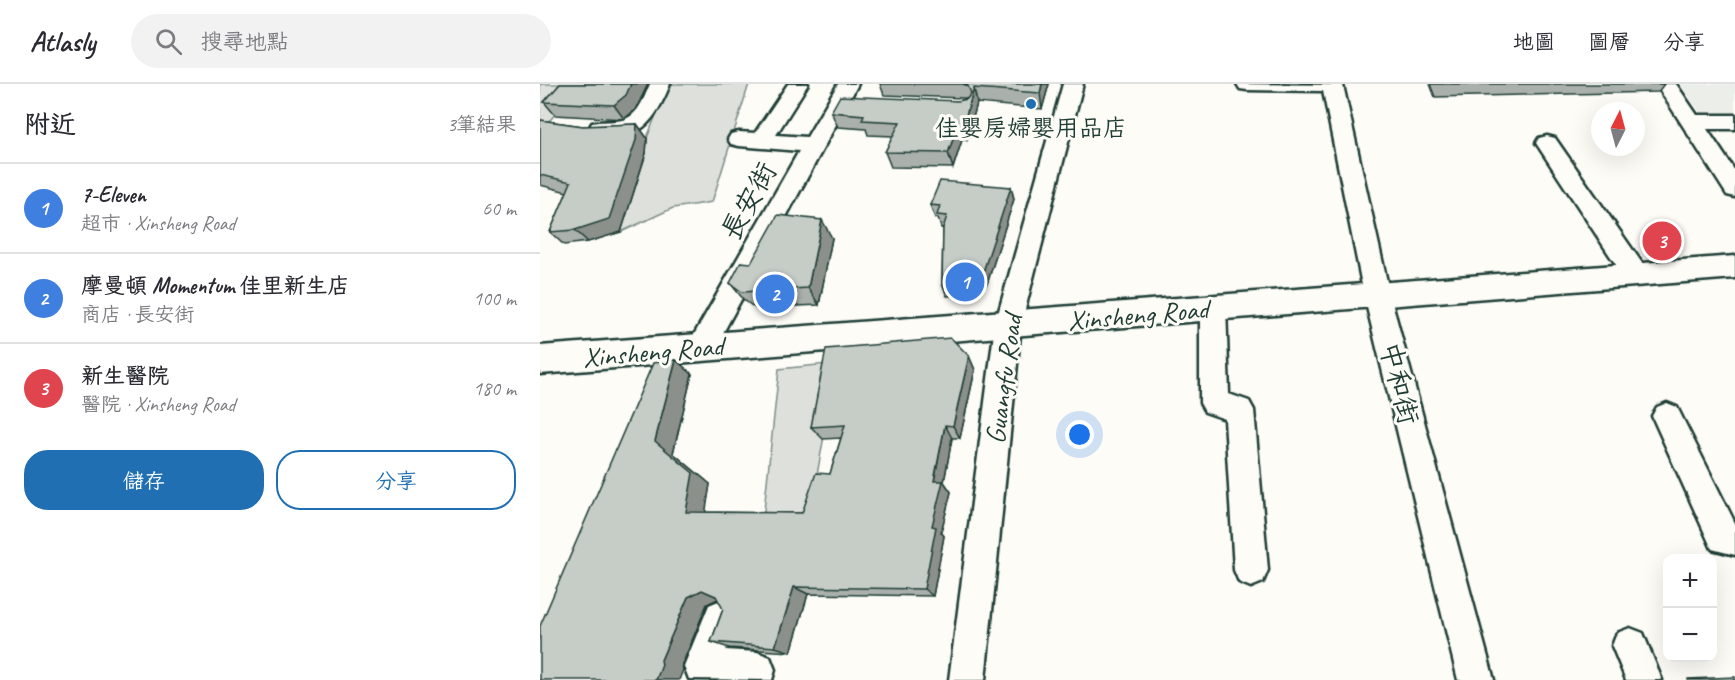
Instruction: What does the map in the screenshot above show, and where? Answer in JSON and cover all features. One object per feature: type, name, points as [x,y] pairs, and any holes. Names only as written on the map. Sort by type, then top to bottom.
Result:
[{"type":"main road","name":"Xinsheng Road","points":[[540,360],[1735,267]]},
{"type":"street","points":[[582,126],[623,129],[636,125],[652,103],[660,84]]},
{"type":"street","points":[[798,84],[750,140],[814,145]]},
{"type":"street","name":"Guangfu Road","points":[[967,680],[1008,325],[1073,84]]},
{"type":"street","points":[[1248,84],[1333,85]]},
{"type":"street","points":[[1666,84],[1735,189]]},
{"type":"street","name":"中和街","points":[[1333,85],[1377,295],[1476,680]]},
{"type":"street","points":[[843,93],[864,103]]},
{"type":"street","name":"長安街","points":[[701,347],[843,93]]},
{"type":"street","points":[[1692,122],[1735,122]]},
{"type":"street","points":[[1547,143],[1635,273]]},
{"type":"street","points":[[1213,307],[1215,403],[1239,410],[1251,570]]},
{"type":"street","points":[[650,384],[663,351]]},
{"type":"street","points":[[1667,416],[1724,538],[1735,539]]},
{"type":"street","points":[[721,616],[702,666],[757,670],[754,680]]},
{"type":"street","points":[[1630,646],[1644,680]]},
{"type":"shaded area","points":[[540,84],[583,84],[540,131]]},
{"type":"shaded area","points":[[668,84],[749,84],[712,202],[673,208],[621,232],[646,153],[647,138]]},
{"type":"shaded area","points":[[1680,84],[1735,84],[1735,120],[1705,120]]},
{"type":"shaded area","points":[[837,363],[809,520],[763,520],[779,369]]},
{"type":"building","points":[[560,84],[631,84],[626,95],[614,105],[544,102]]},
{"type":"building","points":[[963,84],[1042,84],[1040,93],[974,88],[963,126],[958,125],[948,153],[885,152],[900,122],[862,120],[864,115],[831,112],[840,96],[958,101],[967,99],[971,93],[968,86]]},
{"type":"building","points":[[540,120],[583,126],[637,124],[636,140],[609,219],[575,230],[550,232],[571,182],[540,175]]},
{"type":"building","points":[[940,181],[1011,187],[983,272],[965,283],[942,284],[943,228],[947,216],[937,215],[940,206],[930,205]]},
{"type":"building","points":[[778,215],[822,220],[808,288],[742,292],[730,283],[741,262],[751,263]]},
{"type":"building","points":[[951,338],[969,356],[953,426],[945,425],[934,481],[943,481],[932,526],[936,527],[924,589],[794,587],[775,647],[711,642],[723,609],[716,596],[702,590],[688,597],[661,660],[662,665],[656,680],[540,680],[540,626],[653,363],[676,360],[655,441],[693,473],[686,512],[802,513],[816,473],[830,474],[845,425],[811,427],[826,349]]},
{"type":"building","points":[[1735,677],[1735,680],[1688,680],[1688,679]]},
{"type":"place","name":"佳嬰房婦嬰用品店","points":[[1031,104]]},
{"type":"place","name":"新生醫院","points":[[1662,241]]},
{"type":"place","name":"7-Eleven","points":[[965,282]]},
{"type":"place","name":"摩曼頓 Momentum 佳里新生店","points":[[775,294]]}]
